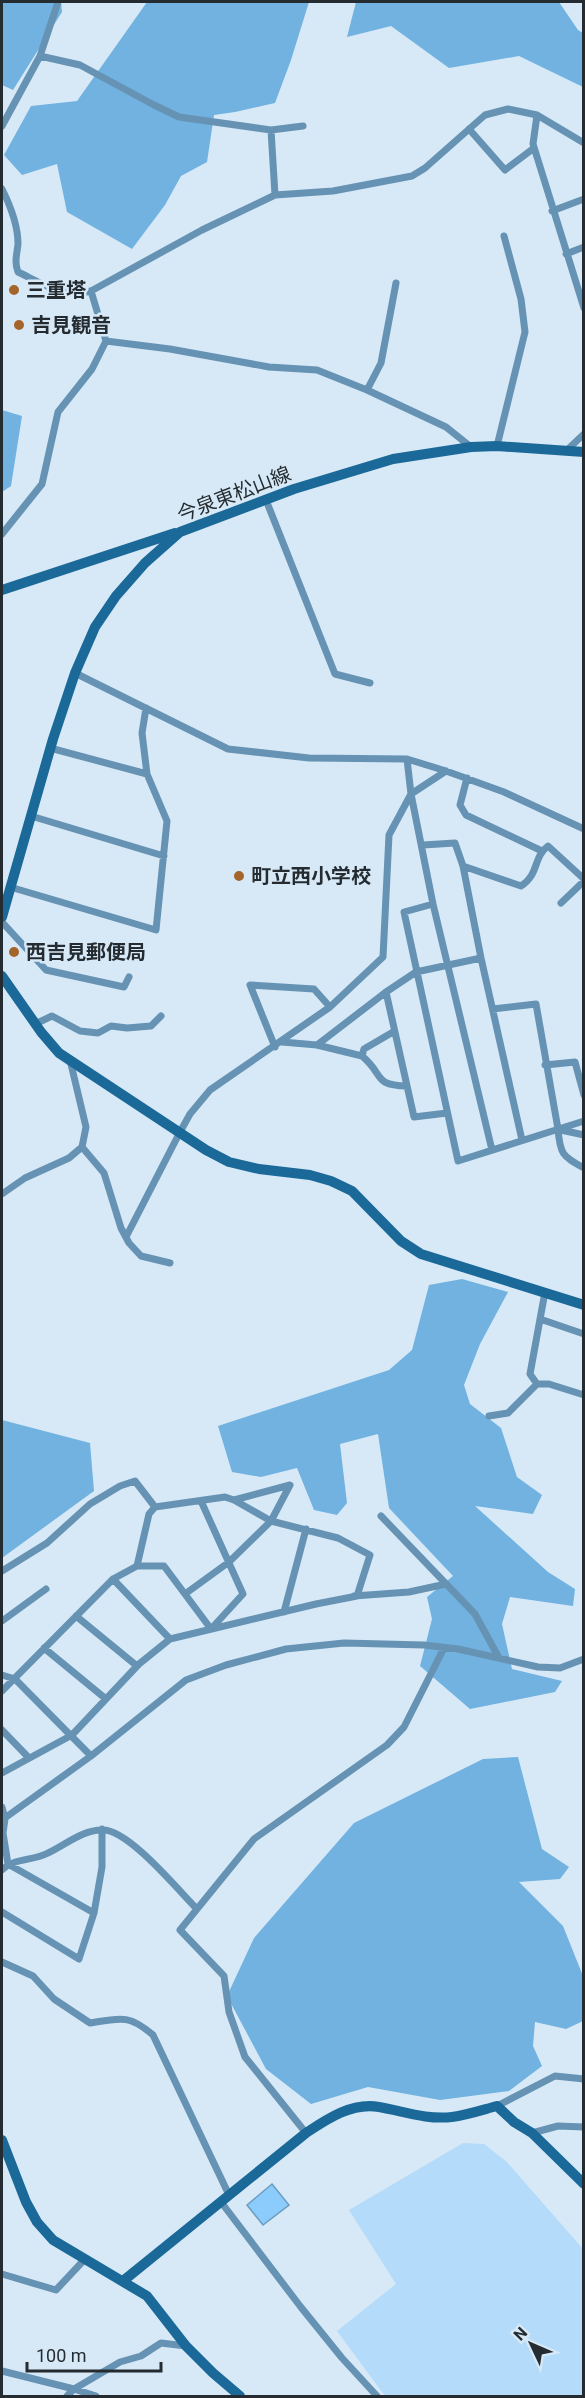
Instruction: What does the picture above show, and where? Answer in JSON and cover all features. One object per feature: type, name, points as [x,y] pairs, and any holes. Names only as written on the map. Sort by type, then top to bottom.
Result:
[{"type":"street","points":[[2,126],[40,56],[58,2]]},
{"type":"street","points":[[40,56],[80,65],[179,117],[271,130],[303,126]]},
{"type":"street","points":[[2,189],[14,219],[18,242],[15,264],[18,272],[54,289],[76,295],[91,291],[202,230],[275,195],[333,191],[412,176],[425,168],[485,115],[508,109],[537,115],[584,143]]},
{"type":"street","points":[[537,115],[534,148],[584,309]]},
{"type":"street","points":[[469,129],[505,170],[534,148]]},
{"type":"street","points":[[271,130],[275,195]]},
{"type":"street","points":[[552,211],[584,199]]},
{"type":"street","points":[[497,446],[525,332],[521,299],[504,236]]},
{"type":"street","points":[[566,254],[584,247]]},
{"type":"street","points":[[367,390],[381,363],[396,283]]},
{"type":"street","points":[[2,534],[42,484],[58,412],[92,369],[106,341],[91,291]]},
{"type":"street","points":[[106,341],[170,349],[269,367],[317,370],[367,390],[446,427],[471,447]]},
{"type":"street","points":[[567,450],[584,434]]},
{"type":"street","name":"今泉東松山線","points":[[2,917],[50,748],[75,673],[95,627],[116,596],[145,563],[180,532],[266,500],[393,459],[471,447],[497,446],[584,452]]},
{"type":"street","points":[[266,500],[335,674],[370,683]]},
{"type":"street","points":[[2,590],[180,532]]},
{"type":"street","points":[[75,673],[228,749],[309,758],[407,759],[504,792],[584,829]]},
{"type":"street","points":[[10,887],[156,930],[167,821],[147,774],[142,733],[147,708]]},
{"type":"street","points":[[50,748],[147,774]]},
{"type":"street","points":[[407,759],[411,794],[433,904],[492,1150]]},
{"type":"street","points":[[126,1237],[190,1114],[210,1090],[330,1006],[383,957],[389,836],[411,794],[446,771]]},
{"type":"street","points":[[467,778],[460,805],[466,815],[542,851]]},
{"type":"street","points":[[31,816],[164,856]]},
{"type":"street","points":[[423,845],[455,843],[463,866],[522,1140]]},
{"type":"street","points":[[463,866],[521,886],[531,880],[542,851],[548,846],[584,880],[561,903]]},
{"type":"street","points":[[433,904],[404,912],[458,1161],[584,1121]]},
{"type":"street","points":[[2,922],[46,970],[124,987],[129,977]]},
{"type":"street","points":[[317,1045],[416,972],[481,958]]},
{"type":"street","points":[[2,976],[35,1024],[59,1053],[206,1150],[229,1162],[259,1169],[310,1175],[331,1181],[352,1191],[400,1241],[421,1254],[584,1305]]},
{"type":"street","points":[[278,1044],[250,985],[314,989],[330,1006]]},
{"type":"street","points":[[386,992],[393,1032],[414,1117],[447,1113]]},
{"type":"street","points":[[493,1009],[536,1004],[558,1129],[559,1148],[563,1156],[584,1168]]},
{"type":"street","points":[[35,1024],[52,1016],[80,1031],[98,1033],[111,1026],[151,1026],[161,1016]]},
{"type":"street","points":[[362,1056],[364,1049],[393,1032]]},
{"type":"street","points":[[278,1044],[317,1045],[362,1056],[374,1066],[380,1079],[388,1086],[406,1086]]},
{"type":"street","points":[[2,1194],[25,1178],[69,1158],[82,1147],[86,1127],[70,1060]]},
{"type":"street","points":[[545,1065],[575,1062],[584,1095]]},
{"type":"street","points":[[558,1129],[584,1135]]},
{"type":"street","points":[[82,1147],[104,1173],[121,1228],[126,1237],[141,1256],[170,1263]]},
{"type":"street","points":[[537,1384],[530,1374],[545,1292]]},
{"type":"street","points":[[540,1319],[584,1334]]},
{"type":"street","points":[[489,1416],[508,1413],[537,1384],[549,1384],[583,1392]]},
{"type":"street","points":[[2,1571],[47,1543],[90,1504],[120,1486],[135,1481],[155,1507]]},
{"type":"street","points":[[185,1593],[229,1562],[271,1521],[290,1485],[234,1500]]},
{"type":"street","points":[[137,1566],[149,1514],[155,1507],[225,1497],[271,1521],[338,1538],[370,1555],[357,1596],[354,1596]]},
{"type":"street","points":[[201,1501],[243,1594],[211,1629]]},
{"type":"street","points":[[381,1516],[475,1614],[499,1658]]},
{"type":"street","points":[[284,1612],[306,1529]]},
{"type":"street","points":[[2,1691],[113,1579],[137,1566],[164,1566],[211,1629]]},
{"type":"street","points":[[113,1579],[170,1639]]},
{"type":"street","points":[[2,1773],[72,1735],[137,1666],[170,1639],[354,1596],[409,1592],[447,1584]]},
{"type":"street","points":[[2,1621],[46,1589]]},
{"type":"street","points":[[76,1616],[137,1666]]},
{"type":"street","points":[[3,1820],[91,1756],[186,1680],[226,1665],[285,1648],[344,1643],[424,1645],[538,1667],[560,1668],[584,1659]]},
{"type":"street","points":[[44,1648],[106,1700]]},
{"type":"street","points":[[306,2133],[245,2057],[229,2012],[224,1976],[180,1930],[254,1839],[387,1745],[405,1727],[444,1648]]},
{"type":"street","points":[[2,1675],[15,1679],[91,1756]]},
{"type":"street","points":[[2,1730],[29,1758]]},
{"type":"street","points":[[2,1807],[8,1864]]},
{"type":"street","points":[[2,1870],[8,1864],[45,1855],[88,1833],[102,1829],[129,1840],[197,1909]]},
{"type":"street","points":[[2,1912],[79,1959],[94,1913],[102,1867],[102,1829]]},
{"type":"street","points":[[8,1864],[94,1913]]},
{"type":"street","points":[[2,1962],[33,1976],[54,1999],[90,2023],[121,2018],[132,2019],[153,2035],[225,2199],[328,2341],[377,2397]]},
{"type":"street","points":[[123,2281],[306,2133],[329,2117],[360,2107],[377,2106],[411,2115],[452,2117],[497,2106],[555,2076],[584,2079]]},
{"type":"street","points":[[497,2106],[514,2122],[532,2133],[583,2181]]},
{"type":"street","points":[[532,2133],[558,2126],[584,2127]]},
{"type":"street","points":[[2,2139],[26,2202],[37,2222],[53,2240],[147,2296],[186,2346],[240,2397]]},
{"type":"street","points":[[2,2274],[56,2290],[85,2259]]},
{"type":"street","points":[[67,2397],[74,2389],[120,2362],[141,2356],[161,2343],[186,2346]]},
{"type":"street","points":[[2,2371],[74,2389],[96,2397]]},
{"type":"shaded area","points":[[2,2],[61,2],[62,12],[13,90],[2,85]]},
{"type":"shaded area","points":[[147,2],[309,2],[275,103],[214,115],[207,162],[181,176],[165,205],[132,249],[67,212],[57,164],[22,175],[4,155],[31,106],[77,101]]},
{"type":"shaded area","points":[[356,2],[559,2],[578,30],[583,33],[583,87],[519,56],[449,68],[391,26],[347,37]]},
{"type":"shaded area","points":[[2,410],[22,416],[11,486],[2,492]]},
{"type":"shaded area","points":[[462,1279],[508,1292],[480,1344],[464,1385],[470,1404],[501,1428],[517,1477],[542,1495],[533,1514],[475,1506],[548,1572],[575,1589],[573,1606],[510,1597],[502,1624],[512,1669],[562,1681],[555,1692],[470,1709],[420,1666],[432,1619],[427,1597],[453,1576],[389,1508],[378,1434],[340,1444],[347,1503],[337,1515],[314,1510],[297,1468],[261,1477],[232,1472],[218,1426],[389,1370],[412,1350],[429,1285]]},
{"type":"shaded area","points":[[2,1420],[90,1443],[94,1491],[2,1558]]},
{"type":"shaded area","points":[[518,1757],[542,1849],[569,1867],[560,1879],[519,1882],[563,1926],[583,1976],[583,2021],[566,2029],[535,2022],[533,2046],[542,2066],[509,2091],[440,2100],[368,2087],[311,2104],[266,2069],[227,1996],[254,1938],[354,1823],[483,1759]]},
{"type":"shaded area","points":[[463,2143],[484,2144],[507,2162],[583,2249],[583,2396],[385,2396],[337,2331],[396,2284],[349,2210]]},
{"type":"shaded area","points":[[272,2184],[289,2205],[263,2225],[247,2205]]},
{"type":"place","name":"三重塔","points":[[14,290]]},
{"type":"place","name":"吉見観音","points":[[19,325]]},
{"type":"place","name":"町立西小学校","points":[[239,876]]},
{"type":"place","name":"西吉見郵便局","points":[[14,952]]}]
